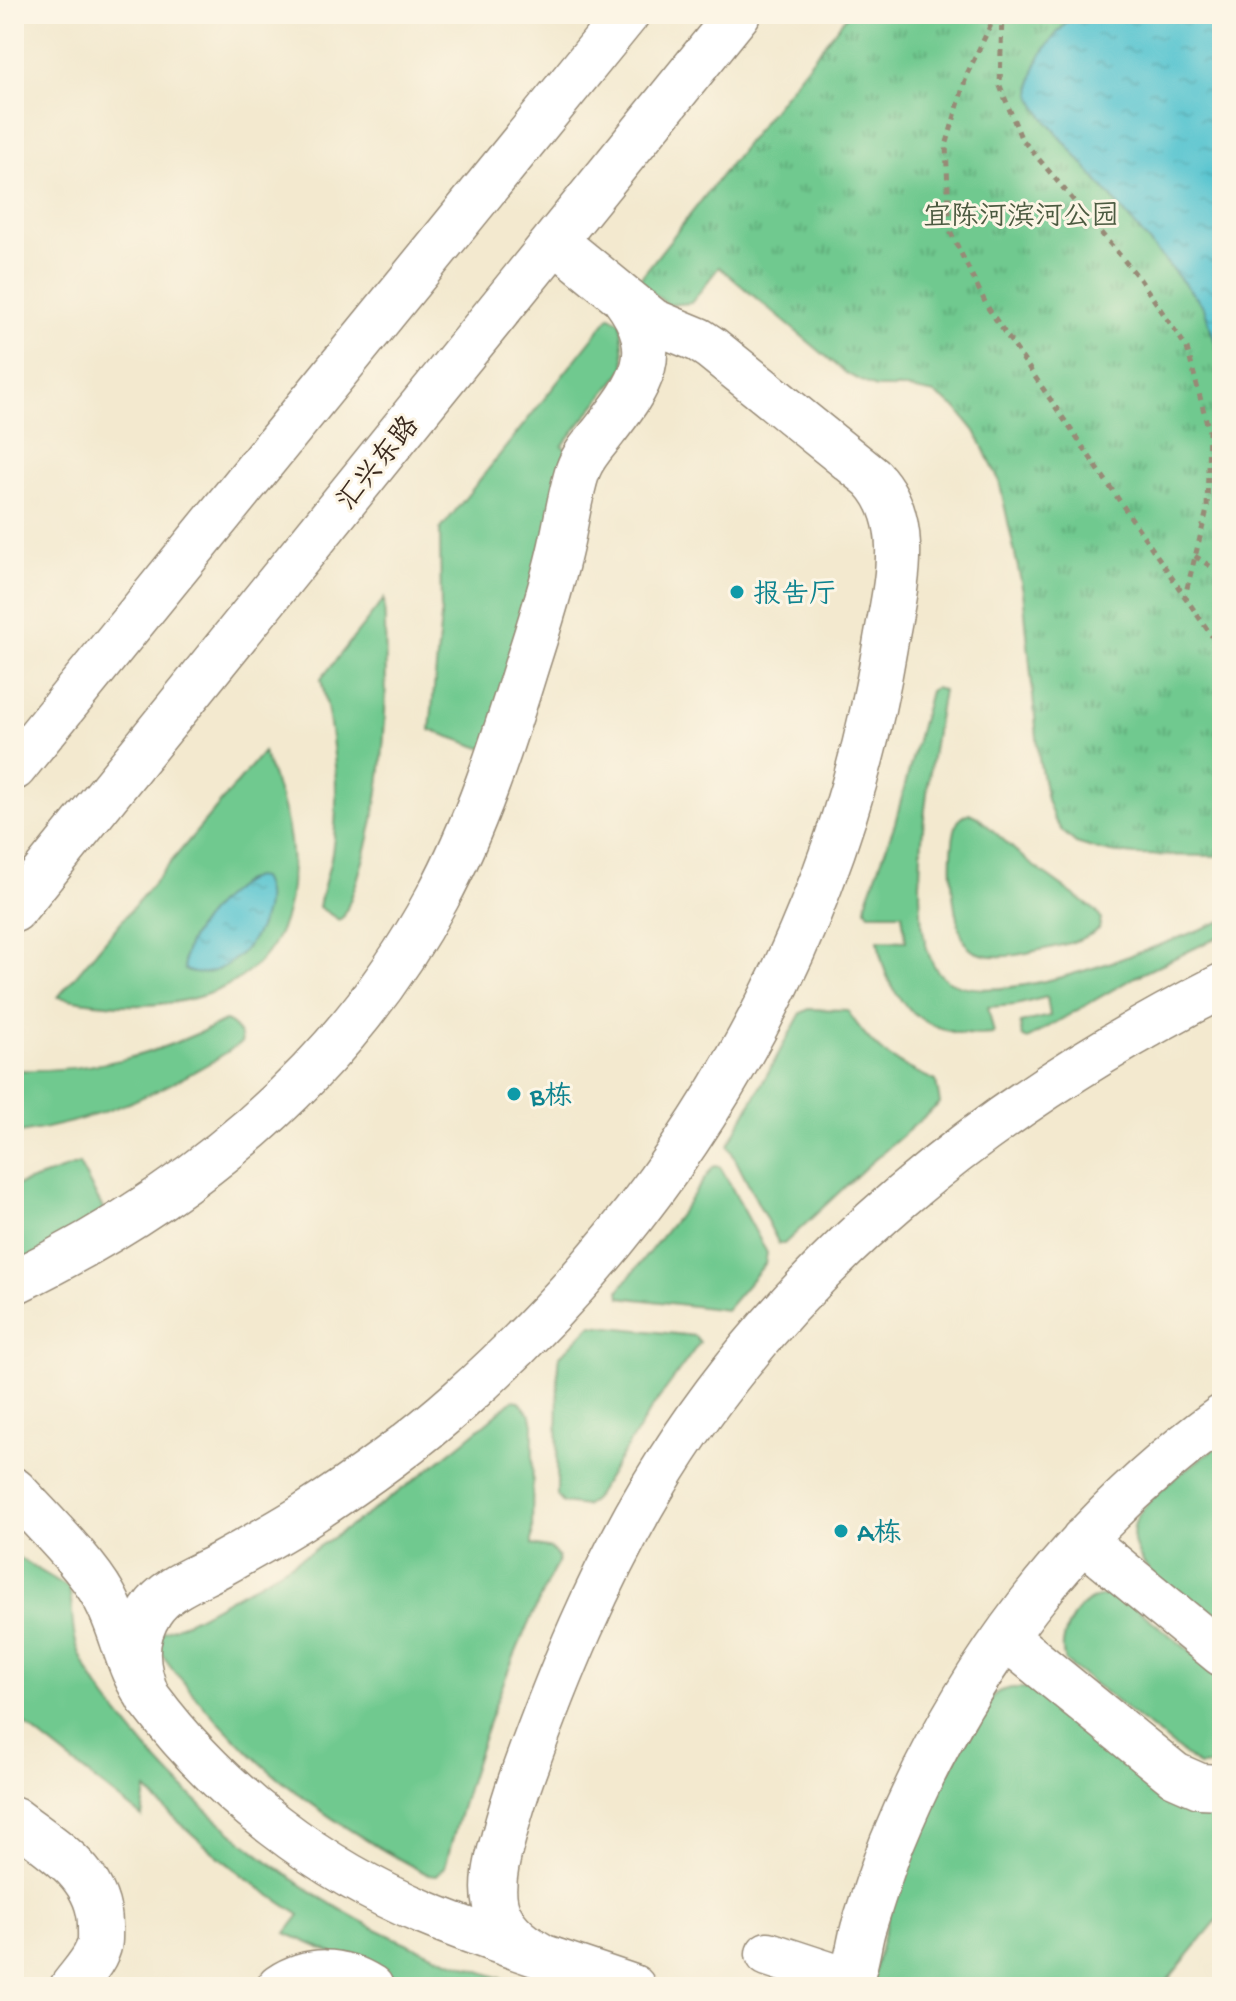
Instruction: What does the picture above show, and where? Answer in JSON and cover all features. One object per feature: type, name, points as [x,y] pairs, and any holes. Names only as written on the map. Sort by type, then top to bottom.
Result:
[{"type":"main road","points":[[14,768],[627,14]]},
{"type":"main road","name":"汇兴东路","points":[[14,910],[738,14]]},
{"type":"main road","points":[[148,1698],[139,1676],[139,1640],[152,1609],[162,1597],[299,1519],[391,1457],[458,1403],[588,1273],[651,1194],[720,1093],[776,987],[834,848],[862,753],[887,630],[898,551],[898,527],[885,492],[872,478],[699,340],[653,321],[555,241]]},
{"type":"main road","points":[[624,298],[637,315],[646,347],[645,366],[632,395]]},
{"type":"main road","points":[[14,1282],[122,1222],[239,1141],[307,1077],[349,1029],[388,978],[438,896],[472,821],[543,616],[582,462],[647,379],[674,364],[703,361],[740,372]]},
{"type":"main road","points":[[539,1954],[510,1932],[497,1909],[493,1893],[493,1875],[515,1796],[601,1583],[636,1516],[693,1425],[776,1318],[879,1214],[970,1141],[1047,1087],[1104,1051],[1222,986]]},
{"type":"main road","points":[[768,1954],[848,1984],[876,1888],[913,1796],[960,1704],[1040,1589],[1083,1540],[1147,1477],[1222,1417]]},
{"type":"main road","points":[[14,1490],[86,1571],[108,1602],[131,1668],[148,1698],[178,1735],[251,1806],[321,1856],[426,1914],[633,1987]]},
{"type":"main road","points":[[1083,1540],[1222,1654]]},
{"type":"main road","points":[[86,1571],[103,1584],[136,1593],[157,1593],[177,1587]]},
{"type":"main road","points":[[1005,1637],[1175,1775],[1200,1786],[1222,1787]]},
{"type":"main road","points":[[14,1819],[72,1864],[96,1896],[100,1944],[72,1987]]},
{"type":"main road","points":[[395,1899],[419,1904],[435,1903],[465,1892],[488,1872],[499,1854]]},
{"type":"main road","points":[[279,1987],[302,1974],[319,1972],[350,1975],[371,1987]]},
{"type":"path","points":[[999,14],[1000,86],[1021,138],[1139,278],[1187,348],[1209,431],[1207,510],[1185,597]]},
{"type":"path","points":[[999,14],[967,74],[946,146],[950,231],[988,308],[1222,651]]},
{"type":"path","points":[[1195,556],[1222,574]]},
{"type":"green space","name":"宜陈河滨河公园","points":[[848,14],[1222,14],[1222,856],[1135,855],[1102,851],[1076,843],[1054,819],[1039,759],[1023,591],[999,480],[975,431],[957,409],[935,394],[906,388],[876,388],[847,374],[719,267],[691,303],[668,305],[638,281]]},
{"type":"green space","points":[[610,316],[621,322],[625,368],[562,446],[571,453],[487,750],[430,730],[441,616],[440,530]]},
{"type":"green space","points":[[384,599],[385,721],[377,799],[358,877],[344,916],[339,920],[319,907],[332,853],[336,809],[333,744],[321,679]]},
{"type":"green space","points":[[934,688],[943,690],[926,797],[920,888],[923,928],[931,960],[947,980],[972,988],[1004,988],[1042,982],[1124,958],[1222,921],[1222,935],[1135,977],[1027,1039],[1022,1036],[1020,1023],[1050,1016],[1047,997],[1016,1005],[988,1007],[994,1034],[949,1031],[914,1014],[890,983],[878,940],[906,941],[902,913],[869,913],[866,903],[895,823],[930,691]]},
{"type":"green space","points":[[263,752],[288,826],[291,852],[289,901],[276,940],[253,968],[222,988],[185,1000],[144,1005],[101,1004],[58,997]]},
{"type":"green space","points":[[969,813],[978,817],[1028,862],[1096,911],[1101,919],[1099,929],[1068,943],[1020,954],[996,956],[973,951],[959,928],[952,888],[955,831],[960,819]]},
{"type":"green space","points":[[809,1009],[847,1010],[886,1054],[936,1081],[940,1103],[784,1244],[779,1244],[728,1145],[801,1013]]},
{"type":"green space","points":[[225,1021],[237,1030],[241,1043],[188,1075],[103,1112],[14,1134],[14,1070],[98,1065],[173,1044]]},
{"type":"green space","points":[[79,1164],[107,1216],[14,1272],[14,1186]]},
{"type":"green space","points":[[713,1167],[721,1168],[767,1253],[765,1264],[726,1310],[620,1297],[619,1290]]},
{"type":"green space","points":[[591,1325],[695,1336],[700,1342],[652,1408],[594,1499],[586,1506],[563,1503],[557,1496],[558,1362],[559,1357]]},
{"type":"green space","points":[[513,1400],[519,1401],[531,1416],[533,1424],[532,1545],[551,1549],[558,1557],[558,1563],[493,1710],[445,1867],[437,1876],[429,1875],[314,1806],[248,1752],[188,1688],[159,1651],[160,1633],[194,1619],[284,1569],[352,1525],[418,1477]]},
{"type":"green space","points":[[1222,1442],[1222,1632],[1160,1582],[1137,1550],[1133,1533],[1138,1516],[1154,1497]]},
{"type":"green space","points":[[14,1555],[69,1588],[77,1646],[101,1691],[173,1778],[235,1835],[304,1886],[376,1929],[441,1957],[527,1987],[393,1987],[361,1966],[286,1933],[300,1915],[219,1857],[146,1790],[142,1817],[14,1716]]},
{"type":"green space","points":[[1113,1595],[1126,1600],[1222,1677],[1222,1762],[1199,1766],[1065,1661],[1063,1644],[1073,1617],[1093,1599]]},
{"type":"green space","points":[[1011,1688],[1035,1688],[1222,1804],[1222,1914],[1162,1987],[870,1987],[889,1913],[925,1816],[984,1704],[998,1692]]},
{"type":"water","points":[[1075,14],[1222,14],[1222,365],[1204,307],[1045,119],[1033,99],[1032,84],[1038,62],[1051,41]]},
{"type":"water","points":[[254,877],[261,878],[266,894],[265,912],[247,946],[234,960],[218,970],[201,973],[185,970],[188,944],[206,916],[231,891]]},
{"type":"place","name":"报告厅","points":[[737,592]]},
{"type":"place","name":"B栋","points":[[514,1094]]},
{"type":"place","name":"A栋","points":[[841,1531]]}]
